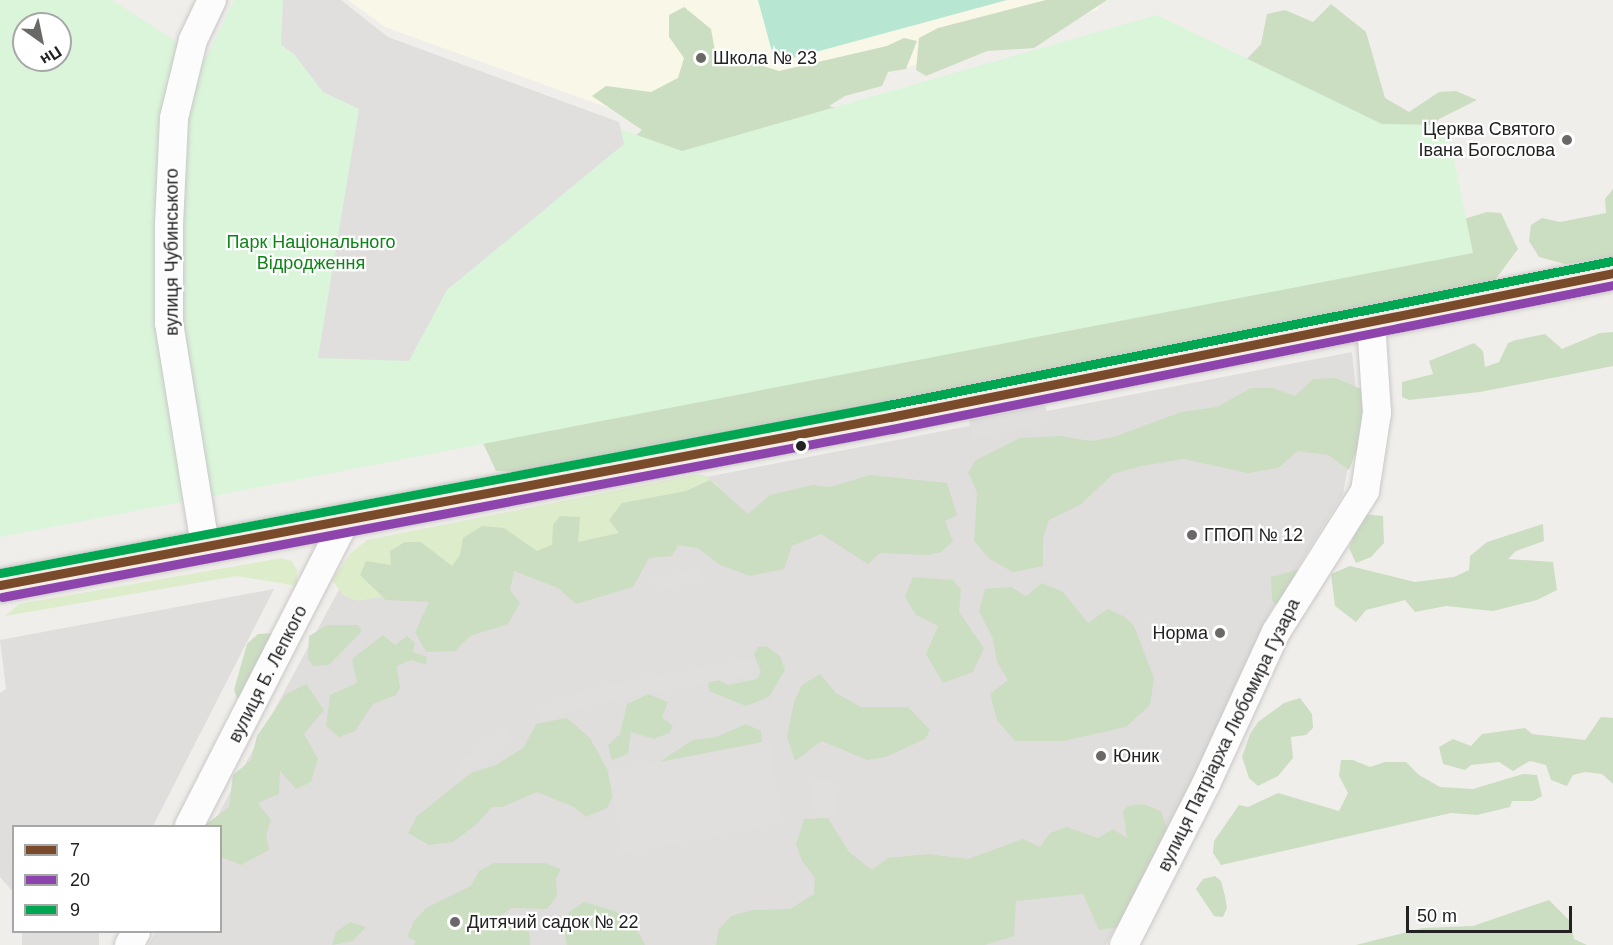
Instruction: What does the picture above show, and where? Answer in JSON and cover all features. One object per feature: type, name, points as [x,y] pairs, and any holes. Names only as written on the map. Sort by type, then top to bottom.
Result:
[{"type":"main road","points":[[0,585],[204,545],[345,521],[1613,273]]},
{"type":"street","name":"вулиця Чубинського","points":[[204,545],[169,323],[169,225],[174,118],[193,40],[212,0]]},
{"type":"street","name":"вулиця Патріарха Любомира Гузара","points":[[1124,945],[1206,784],[1276,632],[1365,491],[1377,413],[1371,322]]},
{"type":"street","name":"вулиця Б. Лепкого","points":[[190,825],[345,521]]},
{"type":"shaded area","points":[[283,0],[341,0],[388,37],[619,122],[624,144],[447,290],[409,361],[318,358],[359,109],[323,92],[294,54],[281,45]]},
{"type":"shaded area","name":"Школа № 23","points":[[348,0],[1103,0],[1097,10],[683,135],[385,27]]},
{"type":"shaded area","points":[[1352,352],[1358,412],[1343,494],[1267,617],[1232,703],[1106,945],[148,945],[155,933],[222,933],[222,825],[213,825],[364,543]]},
{"type":"shaded area","points":[[1045,404],[1049,423],[973,439],[969,420]]},
{"type":"shaded area","points":[[700,568],[703,580],[656,591],[653,580]]},
{"type":"shaded area","points":[[274,589],[154,825],[12,825],[12,891],[0,877],[0,693],[6,689],[0,640]]},
{"type":"shaded area","points":[[754,658],[757,673],[592,704],[543,722],[538,708],[589,689]]},
{"type":"shaded area","points":[[506,728],[514,739],[465,775],[457,764]]},
{"type":"shaded area","points":[[768,741],[781,814],[773,825],[623,853],[608,772]]},
{"type":"shaded area","points":[[832,779],[837,814],[816,817],[811,782]]},
{"type":"shaded area","points":[[22,933],[99,933],[99,945],[22,945]]},
{"type":"green space","name":"Парк Національного Відродження","points":[[0,0],[112,0],[205,60],[234,0],[322,0],[381,44],[682,151],[1157,15],[1382,124],[1447,125],[1473,253],[0,537]]},
{"type":"green space","points":[[758,0],[1007,0],[775,63]]},
{"type":"green space","points":[[1046,0],[1107,0],[1034,48],[987,51],[926,76],[916,70],[919,38],[938,28]]},
{"type":"green space","points":[[1331,4],[1366,32],[1385,98],[1409,112],[1439,92],[1456,91],[1477,100],[1439,119],[1425,138],[1451,223],[1487,212],[1501,213],[1518,249],[1492,284],[1048,380],[998,378],[902,403],[668,446],[611,453],[524,472],[496,471],[483,443],[630,141],[642,130],[592,96],[606,86],[651,92],[678,78],[684,58],[669,37],[669,15],[684,7],[711,29],[715,51],[779,71],[887,46],[904,38],[917,41],[906,69],[888,72],[882,86],[845,96],[829,106],[850,112],[1243,63],[1261,44],[1267,14],[1285,10],[1313,22]]},
{"type":"green space","points":[[1613,189],[1613,257],[1565,264],[1539,257],[1529,241],[1531,225],[1542,218],[1560,222],[1606,213],[1605,199]]},
{"type":"green space","points":[[1613,332],[1613,366],[1480,392],[1409,400],[1402,397],[1402,382],[1433,374],[1429,361],[1474,343],[1483,351],[1485,367],[1499,362],[1508,343],[1516,340],[1545,334],[1562,349],[1600,333]]},
{"type":"green space","points":[[1336,378],[1370,393],[1361,439],[1349,470],[1328,455],[1298,451],[1278,468],[1248,473],[1184,459],[1141,466],[1113,474],[1080,505],[1049,520],[1043,538],[1043,566],[1013,572],[990,559],[974,541],[977,493],[968,472],[976,460],[1020,438],[1060,436],[1091,441],[1114,437],[1181,412],[1217,407],[1251,388],[1273,388],[1295,396],[1313,379]]},
{"type":"green space","points":[[693,475],[704,475],[718,485],[721,502],[696,539],[358,601],[344,596],[332,580],[351,553],[367,540]]},
{"type":"green space","points":[[870,475],[947,483],[957,515],[945,521],[953,541],[941,552],[928,555],[880,553],[868,564],[821,534],[792,546],[784,569],[750,576],[720,565],[698,548],[678,545],[672,556],[649,558],[633,587],[576,604],[558,588],[514,571],[510,590],[520,603],[508,624],[470,636],[455,651],[426,652],[415,632],[429,602],[386,600],[360,575],[366,561],[391,565],[390,551],[405,542],[421,542],[452,566],[460,555],[463,538],[482,526],[504,528],[537,551],[552,545],[553,525],[560,516],[580,517],[578,542],[619,533],[609,520],[622,503],[686,491],[710,480],[748,514],[770,495],[813,485],[830,487]]},
{"type":"green space","points":[[1363,514],[1383,516],[1384,543],[1371,557],[1356,563],[1349,548]]},
{"type":"green space","points":[[1543,524],[1544,541],[1516,551],[1508,559],[1553,562],[1557,590],[1537,600],[1493,611],[1446,606],[1415,612],[1405,600],[1366,610],[1356,622],[1335,606],[1331,574],[1350,566],[1415,582],[1454,577],[1469,570],[1470,556],[1487,542]]},
{"type":"green space","points":[[281,558],[292,561],[297,570],[297,586],[237,576],[5,616],[19,604]]},
{"type":"green space","points":[[1300,569],[1283,611],[1272,601],[1271,577]]},
{"type":"green space","points":[[913,577],[953,580],[961,590],[959,612],[984,648],[973,672],[943,683],[926,654],[938,626],[916,615],[905,597]]},
{"type":"green space","points":[[1042,583],[1063,592],[1088,623],[1108,609],[1125,617],[1134,626],[1154,678],[1150,705],[1126,727],[1064,741],[1015,741],[997,720],[990,694],[1008,680],[997,662],[993,639],[979,611],[985,589],[1011,587],[1026,596]]},
{"type":"green space","points":[[327,625],[358,625],[362,631],[329,665],[313,666],[308,659],[309,636]]},
{"type":"green space","points":[[274,633],[252,692],[237,698],[234,690],[247,644],[258,634]]},
{"type":"green space","points":[[383,635],[395,645],[407,636],[415,643],[413,652],[427,657],[426,665],[411,660],[397,666],[400,688],[396,695],[373,704],[355,731],[339,737],[326,726],[330,695],[357,683],[352,659]]},
{"type":"green space","points":[[766,646],[780,656],[785,670],[769,697],[746,706],[709,691],[708,684],[714,678],[728,685],[757,679],[761,672],[754,654],[758,647]]},
{"type":"green space","points":[[820,674],[836,693],[861,707],[908,707],[930,730],[925,739],[886,757],[867,760],[822,741],[795,761],[787,737],[794,702],[802,685]]},
{"type":"green space","points":[[306,684],[324,710],[304,734],[318,759],[311,782],[296,789],[280,771],[279,794],[258,803],[271,820],[266,835],[269,850],[241,865],[222,857],[222,825],[205,825],[229,807],[233,775],[251,760],[257,736],[285,695]]},
{"type":"green space","points":[[648,694],[668,702],[662,717],[673,726],[669,733],[654,739],[631,732],[628,754],[612,760],[608,745],[620,734],[627,704]]},
{"type":"green space","points":[[1300,698],[1312,714],[1313,728],[1306,735],[1291,737],[1293,758],[1278,776],[1258,786],[1249,778],[1242,757],[1250,734],[1258,722],[1284,703]]},
{"type":"green space","points":[[1601,717],[1613,718],[1613,784],[1602,774],[1585,772],[1573,775],[1567,786],[1551,780],[1546,765],[1530,761],[1513,771],[1499,762],[1471,765],[1465,770],[1443,764],[1439,747],[1453,739],[1471,746],[1482,734],[1525,728],[1532,734],[1585,740]]},
{"type":"green space","points":[[567,718],[590,738],[617,787],[607,808],[586,817],[574,807],[537,792],[502,807],[492,807],[477,824],[453,842],[429,845],[408,833],[417,816],[471,773],[496,765],[523,748],[536,724]]},
{"type":"green space","points":[[746,724],[761,731],[762,742],[757,748],[659,767],[662,760],[693,740],[716,737]]},
{"type":"green space","points":[[1341,760],[1353,760],[1370,767],[1385,762],[1406,762],[1419,775],[1440,787],[1473,789],[1523,774],[1537,775],[1542,796],[1533,801],[1512,801],[1510,807],[1477,815],[1451,813],[1221,865],[1213,853],[1214,841],[1239,805],[1248,807],[1278,793],[1339,811],[1348,793],[1339,776]]},
{"type":"green space","points":[[1143,804],[1161,811],[1170,838],[1127,926],[1099,930],[1083,894],[1016,901],[1014,936],[985,945],[716,945],[719,929],[731,916],[752,910],[790,909],[814,894],[815,878],[802,861],[796,844],[804,819],[828,818],[849,852],[872,870],[888,858],[928,854],[968,859],[1023,839],[1040,847],[1050,833],[1067,827],[1098,838],[1113,829],[1127,838],[1123,811],[1128,806]]},
{"type":"green space","points":[[494,863],[545,863],[561,869],[556,879],[557,896],[547,909],[512,908],[498,917],[529,930],[530,945],[414,945],[416,941],[407,937],[414,921],[426,908],[471,886],[479,871]]},
{"type":"green space","points":[[1215,876],[1221,881],[1225,896],[1227,908],[1223,917],[1214,916],[1196,889],[1203,879]]},
{"type":"green space","points":[[1549,900],[1570,921],[1574,939],[1587,945],[1356,945],[1423,928],[1473,926]]},
{"type":"green space","points":[[584,902],[617,912],[635,926],[645,945],[567,945],[563,928],[569,912]]},
{"type":"green space","points":[[350,922],[366,927],[353,941],[332,945],[336,932]]},
{"type":"transit line","name":"9","points":[[0,573],[888,405],[1611,261]]},
{"type":"transit line","name":"7","points":[[0,585],[890,417],[1613,273]]},
{"type":"transit line","name":"20","points":[[2,597],[892,429],[1613,285]]},
{"type":"place","name":"Школа № 23","points":[[701,58]]},
{"type":"place","name":"Церква Святого Івана Богослова","points":[[1567,140]]},
{"type":"place","name":"ГПОП № 12","points":[[1192,535]]},
{"type":"place","name":"Норма","points":[[1220,633]]},
{"type":"place","name":"Юник","points":[[1101,756]]},
{"type":"place","name":"Дитячий садок № 22","points":[[455,922]]}]
